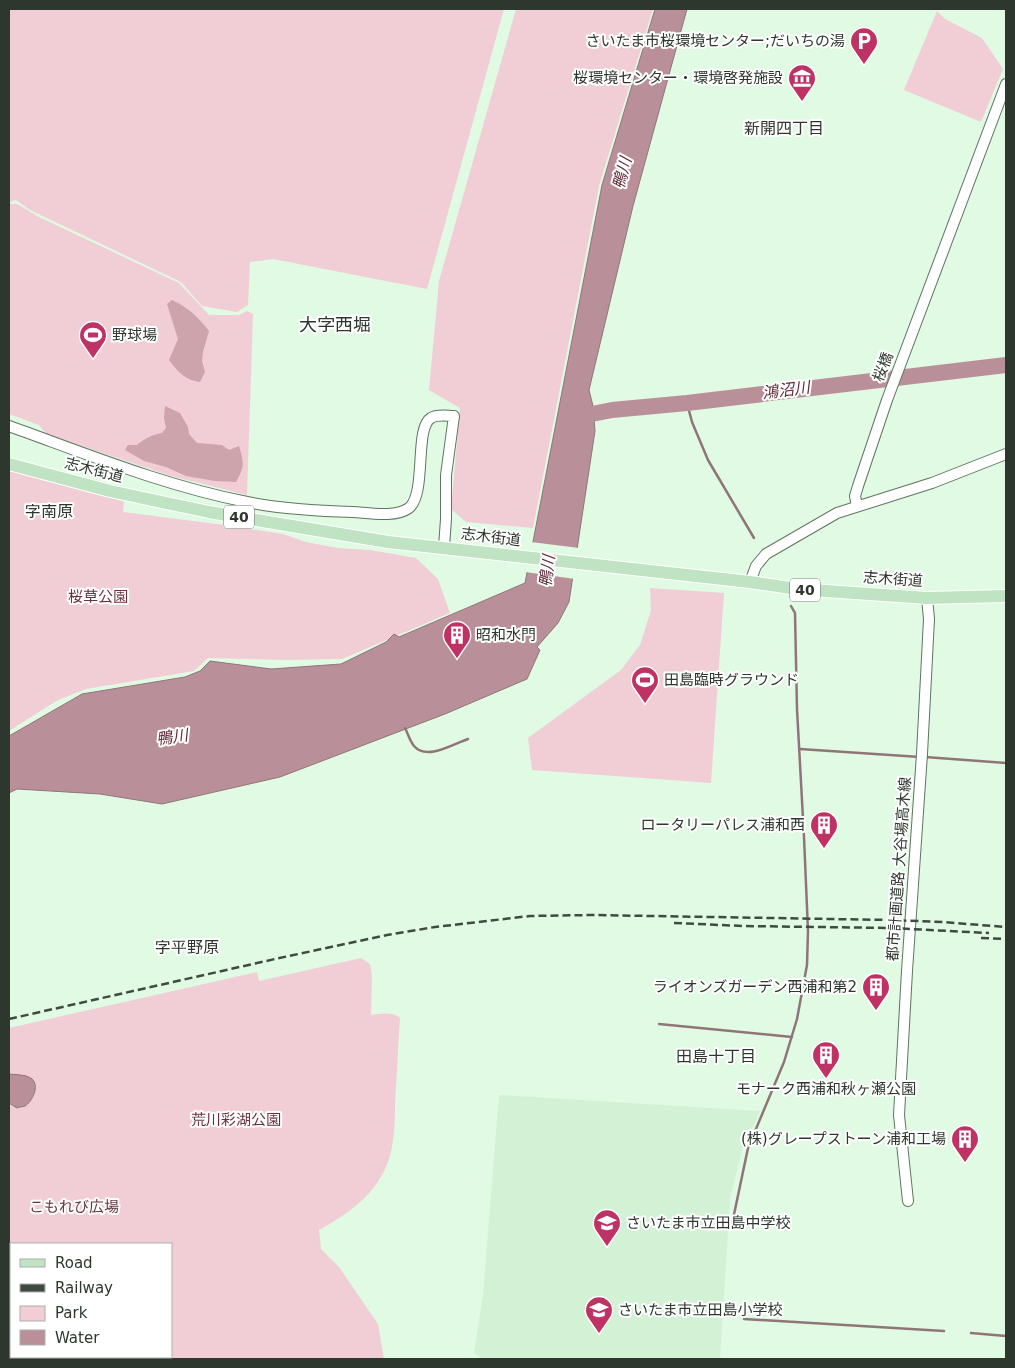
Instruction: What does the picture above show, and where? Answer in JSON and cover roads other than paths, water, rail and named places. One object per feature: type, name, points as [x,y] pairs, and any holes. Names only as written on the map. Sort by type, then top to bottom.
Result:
[{"type":"main road","name":"志木街道","points":[[9,464],[110,491],[209,512],[388,542],[750,582],[797,589],[926,598],[1006,596]]},
{"type":"street","name":"桜橋","points":[[857,506],[855,496],[887,400],[1006,84]]},
{"type":"street","points":[[9,426],[159,479],[211,494],[294,509],[386,514],[403,510],[413,502],[417,489],[423,434],[427,422],[430,418],[437,416],[454,416],[446,475],[444,547]]},
{"type":"street","points":[[750,582],[756,566],[766,554],[837,512],[932,483],[1006,454]]},
{"type":"street","name":"都市計画道路 大谷場高木線","points":[[908,1201],[899,1115],[922,758],[929,619],[926,598]]},
{"type":"water","name":"鴨川","points":[[655,9],[687,9],[633,206],[589,390],[593,406],[595,431],[569,602],[558,623],[537,647],[540,650],[527,679],[445,714],[280,777],[162,804],[100,794],[17,789],[9,793],[9,736],[82,694],[185,677],[200,671],[210,661],[271,669],[341,664],[386,642],[394,634],[399,637],[525,583],[602,185]]},
{"type":"water","points":[[9,1074],[27,1076],[34,1082],[34,1094],[25,1106],[17,1108],[9,1103]]},
{"type":"waterway","name":"鴻沼川","points":[[572,418],[612,410],[687,403],[1006,365]]},
{"type":"waterway","points":[[687,403],[692,422],[708,460],[754,538]]},
{"type":"waterway","points":[[732,1224],[748,1148],[784,1062],[797,1019],[807,965],[808,931],[797,709],[795,613],[791,606]]},
{"type":"waterway","points":[[405,728],[414,746],[426,752],[440,750],[468,739]]},
{"type":"waterway","points":[[800,749],[920,757]]},
{"type":"waterway","points":[[925,757],[1006,763]]},
{"type":"waterway","points":[[659,1024],[792,1037]]},
{"type":"waterway","points":[[744,1319],[944,1331]]},
{"type":"waterway","points":[[971,1333],[1006,1336]]},
{"type":"railway","points":[[9,1019],[387,935],[435,927],[530,916],[593,915],[890,920],[1006,927]]},
{"type":"railway","points":[[674,923],[890,928],[989,933]]},
{"type":"railway","points":[[981,938],[1006,939]]},
{"type":"place","name":"さいたま市桜環境センター;だいちの湯","points":[[864,65]]},
{"type":"place","name":"桜環境センター・環境啓発施設","points":[[802,102]]},
{"type":"place","name":"野球場","points":[[93,359]]},
{"type":"place","name":"昭和水門","points":[[457,659]]},
{"type":"place","name":"田島臨時グラウンド","points":[[645,704]]},
{"type":"place","name":"ロータリーパレス浦和西","points":[[824,849]]},
{"type":"place","name":"ライオンズガーデン西浦和第2","points":[[876,1011]]},
{"type":"place","name":"モナーク西浦和秋ヶ瀬公園","points":[[826,1079]]},
{"type":"place","name":"(株)グレープストーン浦和工場","points":[[965,1163]]},
{"type":"place","name":"さいたま市立田島中学校","points":[[607,1247]]},
{"type":"place","name":"さいたま市立田島小学校","points":[[599,1334]]},
{"type":"district","name":"新開四丁目","points":[[784,128]]},
{"type":"district","name":"大字西堀","points":[[335,324]]},
{"type":"district","name":"字南原","points":[[49,511]]},
{"type":"district","name":"字平野原","points":[[187,947]]},
{"type":"district","name":"田島十丁目","points":[[716,1056]]},
{"type":"park label","name":"桜草公園","points":[[98,597]]},
{"type":"park label","name":"荒川彩湖公園","points":[[236,1120]]},
{"type":"park label","name":"こもれび広場","points":[[74,1207]]}]
